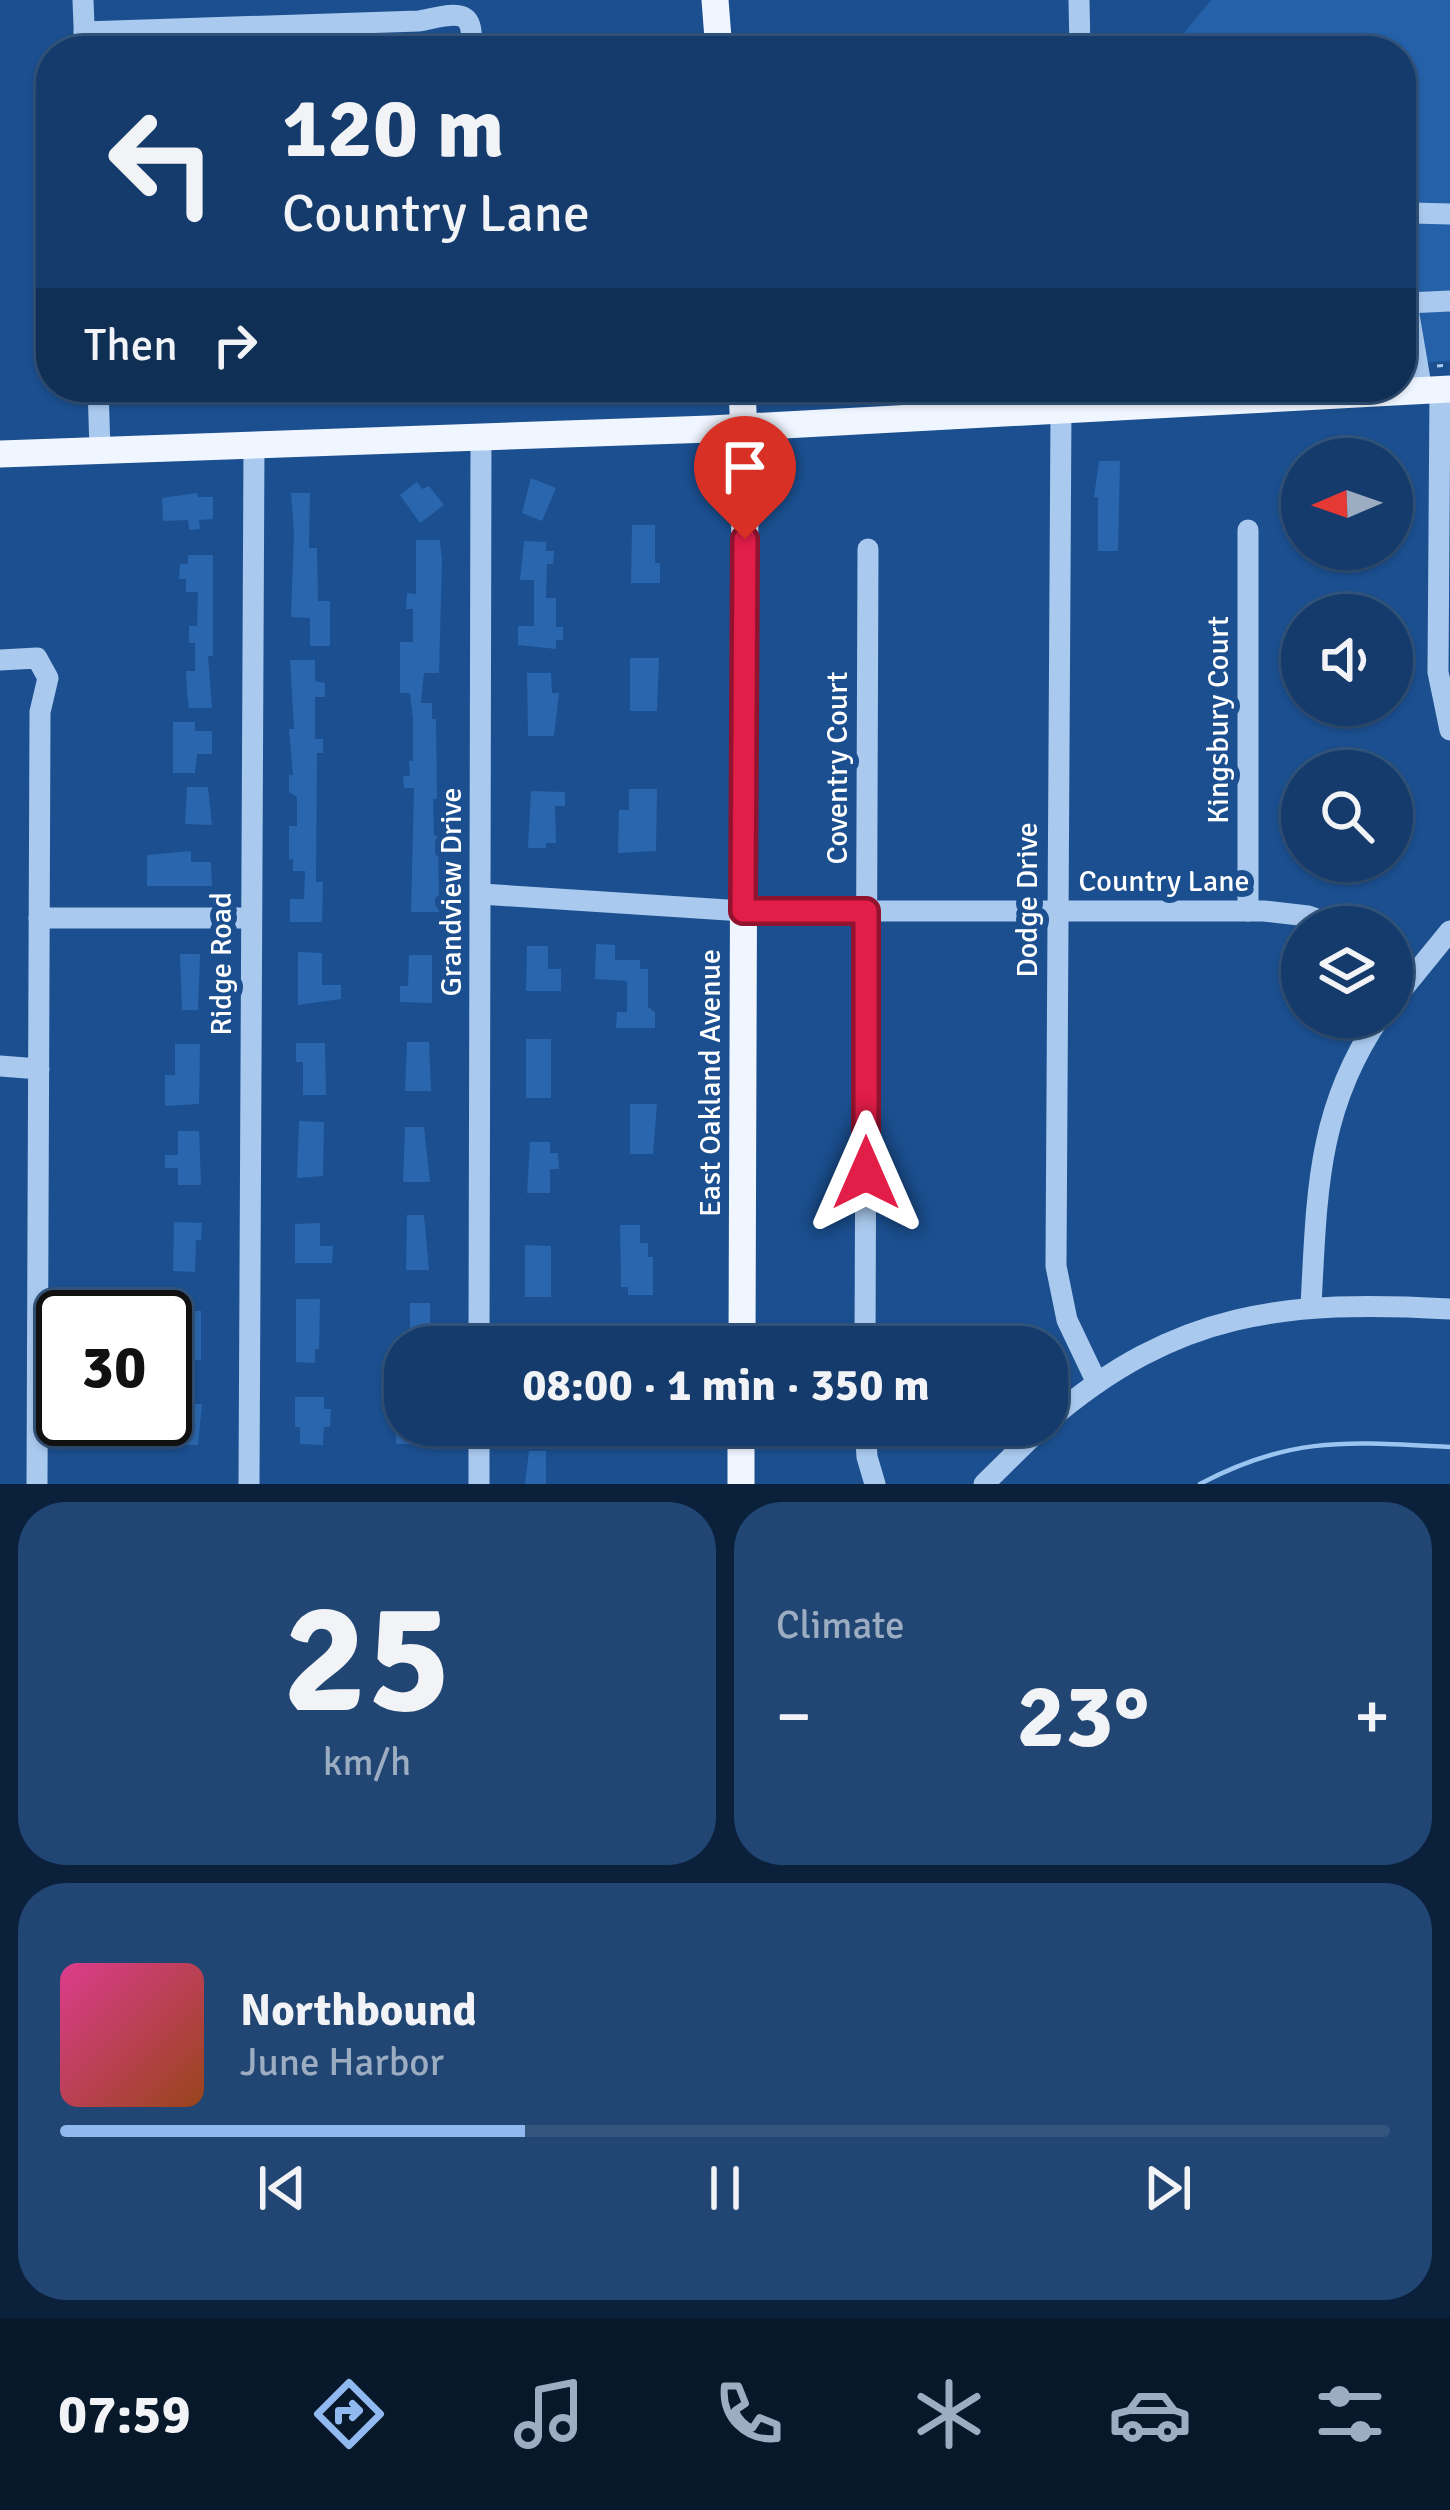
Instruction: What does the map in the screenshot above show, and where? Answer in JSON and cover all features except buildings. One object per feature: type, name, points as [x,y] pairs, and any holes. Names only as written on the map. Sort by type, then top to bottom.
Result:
[{"type":"main road","points":[[715,0],[718,36]]},
{"type":"main road","name":"East Oakland Avenue","points":[[742,1326],[743,402]]},
{"type":"main road","points":[[0,454],[744,427],[1061,409],[1110,402]]},
{"type":"main road","points":[[741,1446],[741,1484]]},
{"type":"street","points":[[83,0],[85,36]]},
{"type":"street","points":[[1079,0],[1080,36]]},
{"type":"street","points":[[168,36],[419,21],[455,13],[470,24],[470,36]]},
{"type":"street","points":[[1416,213],[1450,214]]},
{"type":"street","points":[[1416,303],[1450,301]]},
{"type":"street","points":[[1416,329],[1437,390],[1438,672],[1450,730]]},
{"type":"street","points":[[98,402],[100,450]]},
{"type":"street","name":"Dodge Drive","points":[[1061,409],[1056,1266],[1067,1320],[1096,1383]]},
{"type":"street","name":"Grandview Drive","points":[[479,1326],[481,437]]},
{"type":"street","name":"Ridge Road","points":[[249,1484],[254,444]]},
{"type":"street","name":"Kingsbury Court","points":[[1248,530],[1248,911]]},
{"type":"street","name":"Coventry Court","points":[[865,1326],[868,549]]},
{"type":"street","points":[[0,660],[37,658],[48,678],[40,712],[37,1484]]},
{"type":"street","name":"Country Lane","points":[[481,894],[743,911],[1281,914]]},
{"type":"street","points":[[39,918],[251,918]]},
{"type":"street","points":[[1414,975],[1450,932]]},
{"type":"street","points":[[1311,1305],[1324,1141],[1343,1083],[1368,1038]]},
{"type":"street","points":[[0,1066],[39,1069]]},
{"type":"street","points":[[1068,1406],[1096,1383],[1159,1347],[1241,1318],[1311,1305],[1450,1309]]},
{"type":"street","points":[[479,1446],[479,1484]]},
{"type":"street","points":[[866,1446],[875,1484]]},
{"type":"street","points":[[984,1484],[1023,1446]]},
{"type":"shaded area","points":[[1211,0],[1450,0],[1450,361],[1416,363],[1416,36],[1182,35]]},
{"type":"waterway","points":[[1200,1484],[1293,1449],[1351,1444],[1450,1447]]},
{"type":"route","points":[[745,539],[743,911],[866,911],[866,1173]]}]
